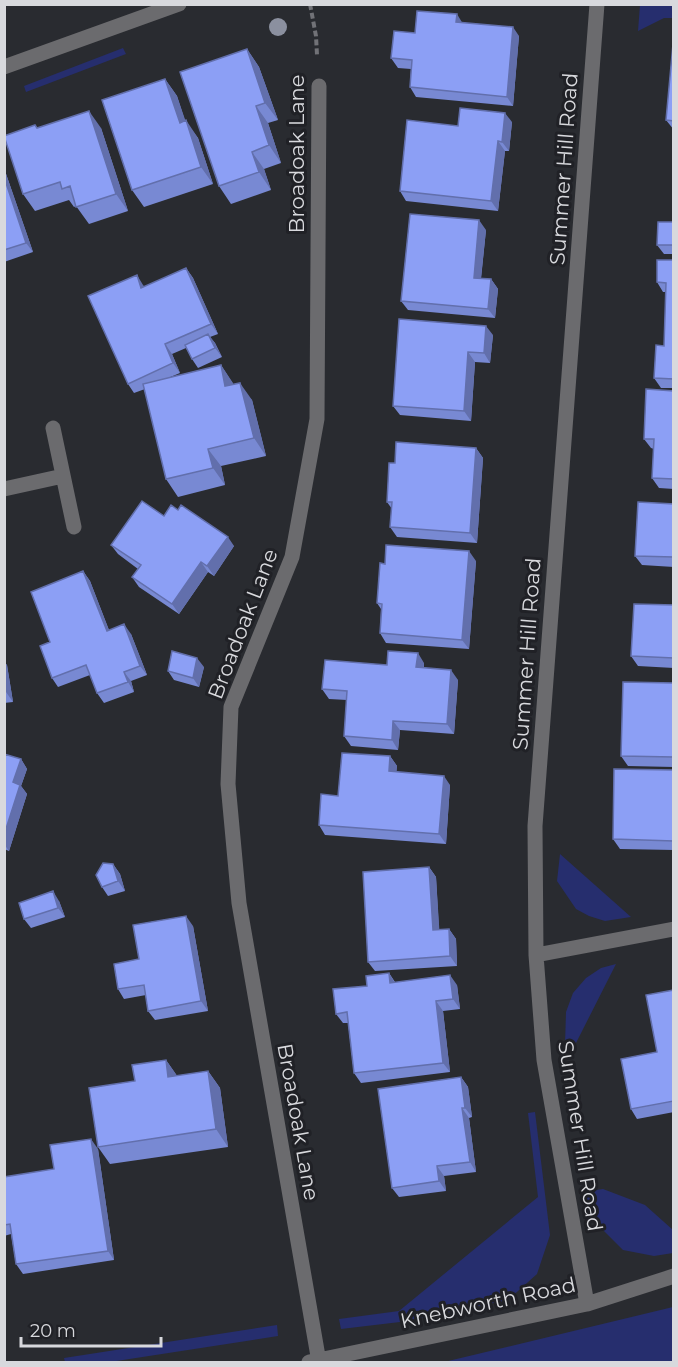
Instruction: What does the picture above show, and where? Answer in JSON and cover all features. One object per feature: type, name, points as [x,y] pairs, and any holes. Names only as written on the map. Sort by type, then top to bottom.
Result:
[{"type":"street","points":[[4,66],[179,4]]},
{"type":"street","name":"Summer Hill Road","points":[[587,1304],[544,1060],[536,954],[535,826],[597,4]]},
{"type":"street","name":"Broadoak Lane","points":[[315,1362],[239,903],[228,784],[231,707],[292,557],[317,419],[319,86]]},
{"type":"street","points":[[53,428],[74,527]]},
{"type":"street","points":[[4,489],[63,476]]},
{"type":"street","points":[[536,954],[674,929]]},
{"type":"street","name":"Knebworth Road","points":[[315,1362],[587,1304],[674,1276]]},
{"type":"path","name":"Broadoak Lane","points":[[310,4],[316,36],[319,86]]},
{"type":"shaded area","points":[[640,5],[673,5],[673,18],[664,18],[638,31]]},
{"type":"shaded area","points":[[123,48],[126,54],[26,92],[24,86]]},
{"type":"shaded area","points":[[560,854],[631,917],[605,921],[576,909],[557,881]]},
{"type":"shaded area","points":[[616,964],[576,1043],[565,1045],[566,1012],[573,993],[586,978],[601,968]]},
{"type":"shaded area","points":[[535,1112],[550,1235],[537,1274],[508,1300],[400,1322],[341,1329],[339,1319],[399,1311],[538,1197],[528,1113]]},
{"type":"shaded area","points":[[603,1189],[645,1205],[673,1230],[673,1253],[654,1256],[623,1250],[595,1222],[587,1208],[583,1192]]},
{"type":"shaded area","points":[[673,1307],[673,1362],[444,1362]]},
{"type":"shaded area","points":[[277,1325],[278,1336],[110,1362],[65,1362],[64,1358]]},
{"type":"building","points":[[417,11],[457,14],[456,22],[513,27],[507,97],[410,87],[412,60],[391,58],[394,31],[415,33]]},
{"type":"building","points":[[674,44],[674,121],[666,120]]},
{"type":"building","points":[[247,49],[265,103],[256,106],[269,145],[252,152],[259,172],[219,186],[180,72]]},
{"type":"building","points":[[165,79],[180,123],[186,120],[201,167],[132,190],[102,100]]},
{"type":"building","points":[[460,108],[505,113],[502,142],[498,141],[491,201],[400,191],[407,120],[458,126]]},
{"type":"building","points":[[89,111],[116,194],[76,207],[70,186],[62,189],[60,182],[23,194],[4,136],[35,125],[37,128]]},
{"type":"building","points":[[4,177],[26,243],[4,250]]},
{"type":"building","points":[[410,214],[479,220],[474,278],[491,279],[488,309],[401,301]]},
{"type":"building","points":[[658,222],[674,222],[674,245],[657,245]]},
{"type":"building","points":[[657,260],[674,260],[674,379],[654,378],[656,345],[664,346],[666,283],[657,282]]},
{"type":"building","points":[[186,268],[211,324],[165,344],[173,363],[128,384],[88,296],[137,275],[141,288]]},
{"type":"building","points":[[399,319],[486,326],[484,353],[468,352],[464,411],[393,406]]},
{"type":"building","points":[[208,334],[215,348],[192,359],[185,345]]},
{"type":"building","points":[[221,365],[225,386],[240,383],[254,438],[208,449],[213,468],[166,479],[143,384]]},
{"type":"building","points":[[646,389],[674,391],[674,479],[652,478],[654,439],[644,439]]},
{"type":"building","points":[[396,442],[476,448],[470,533],[390,527],[392,502],[387,502],[389,463],[395,463]]},
{"type":"building","points":[[142,501],[164,516],[171,505],[178,510],[181,505],[228,537],[207,566],[201,562],[172,604],[132,577],[141,565],[111,545]]},
{"type":"building","points":[[638,502],[674,504],[674,557],[635,556]]},
{"type":"building","points":[[386,545],[469,551],[462,640],[380,633],[382,604],[377,603],[380,563],[385,564]]},
{"type":"building","points":[[83,571],[107,631],[124,624],[140,666],[124,672],[128,682],[97,693],[86,665],[52,678],[40,646],[50,642],[31,592]]},
{"type":"building","points":[[634,604],[674,605],[674,658],[631,656]]},
{"type":"building","points":[[172,651],[197,658],[193,678],[168,671]]},
{"type":"building","points":[[388,651],[418,653],[416,667],[451,670],[447,724],[393,721],[392,740],[344,736],[347,691],[322,689],[325,660],[387,665]]},
{"type":"building","points":[[623,682],[674,683],[674,757],[621,756]]},
{"type":"building","points":[[342,753],[390,756],[389,771],[444,776],[439,834],[319,825],[321,794],[338,796]]},
{"type":"building","points":[[4,754],[21,759],[13,782],[20,785],[4,835]]},
{"type":"building","points":[[614,769],[674,770],[674,841],[613,839]]},
{"type":"building","points":[[103,863],[113,864],[118,881],[102,887],[96,875]]},
{"type":"building","points":[[429,867],[433,930],[449,929],[450,956],[368,962],[363,872]]},
{"type":"building","points":[[53,891],[58,908],[24,919],[19,903]]},
{"type":"building","points":[[186,916],[201,1001],[148,1011],[144,985],[118,989],[114,964],[139,959],[133,925]]},
{"type":"building","points":[[389,973],[390,983],[450,975],[453,999],[436,1001],[443,1063],[354,1073],[347,1012],[336,1014],[333,989],[367,986],[366,976]]},
{"type":"building","points":[[674,990],[674,1101],[631,1109],[621,1059],[657,1052],[646,995]]},
{"type":"building","points":[[166,1060],[168,1077],[208,1071],[216,1129],[98,1147],[89,1088],[135,1081],[132,1065]]},
{"type":"building","points":[[461,1077],[465,1108],[462,1108],[470,1162],[437,1166],[439,1181],[392,1188],[378,1089]]},
{"type":"building","points":[[91,1139],[108,1251],[16,1264],[10,1224],[4,1225],[4,1177],[54,1169],[50,1145]]}]
